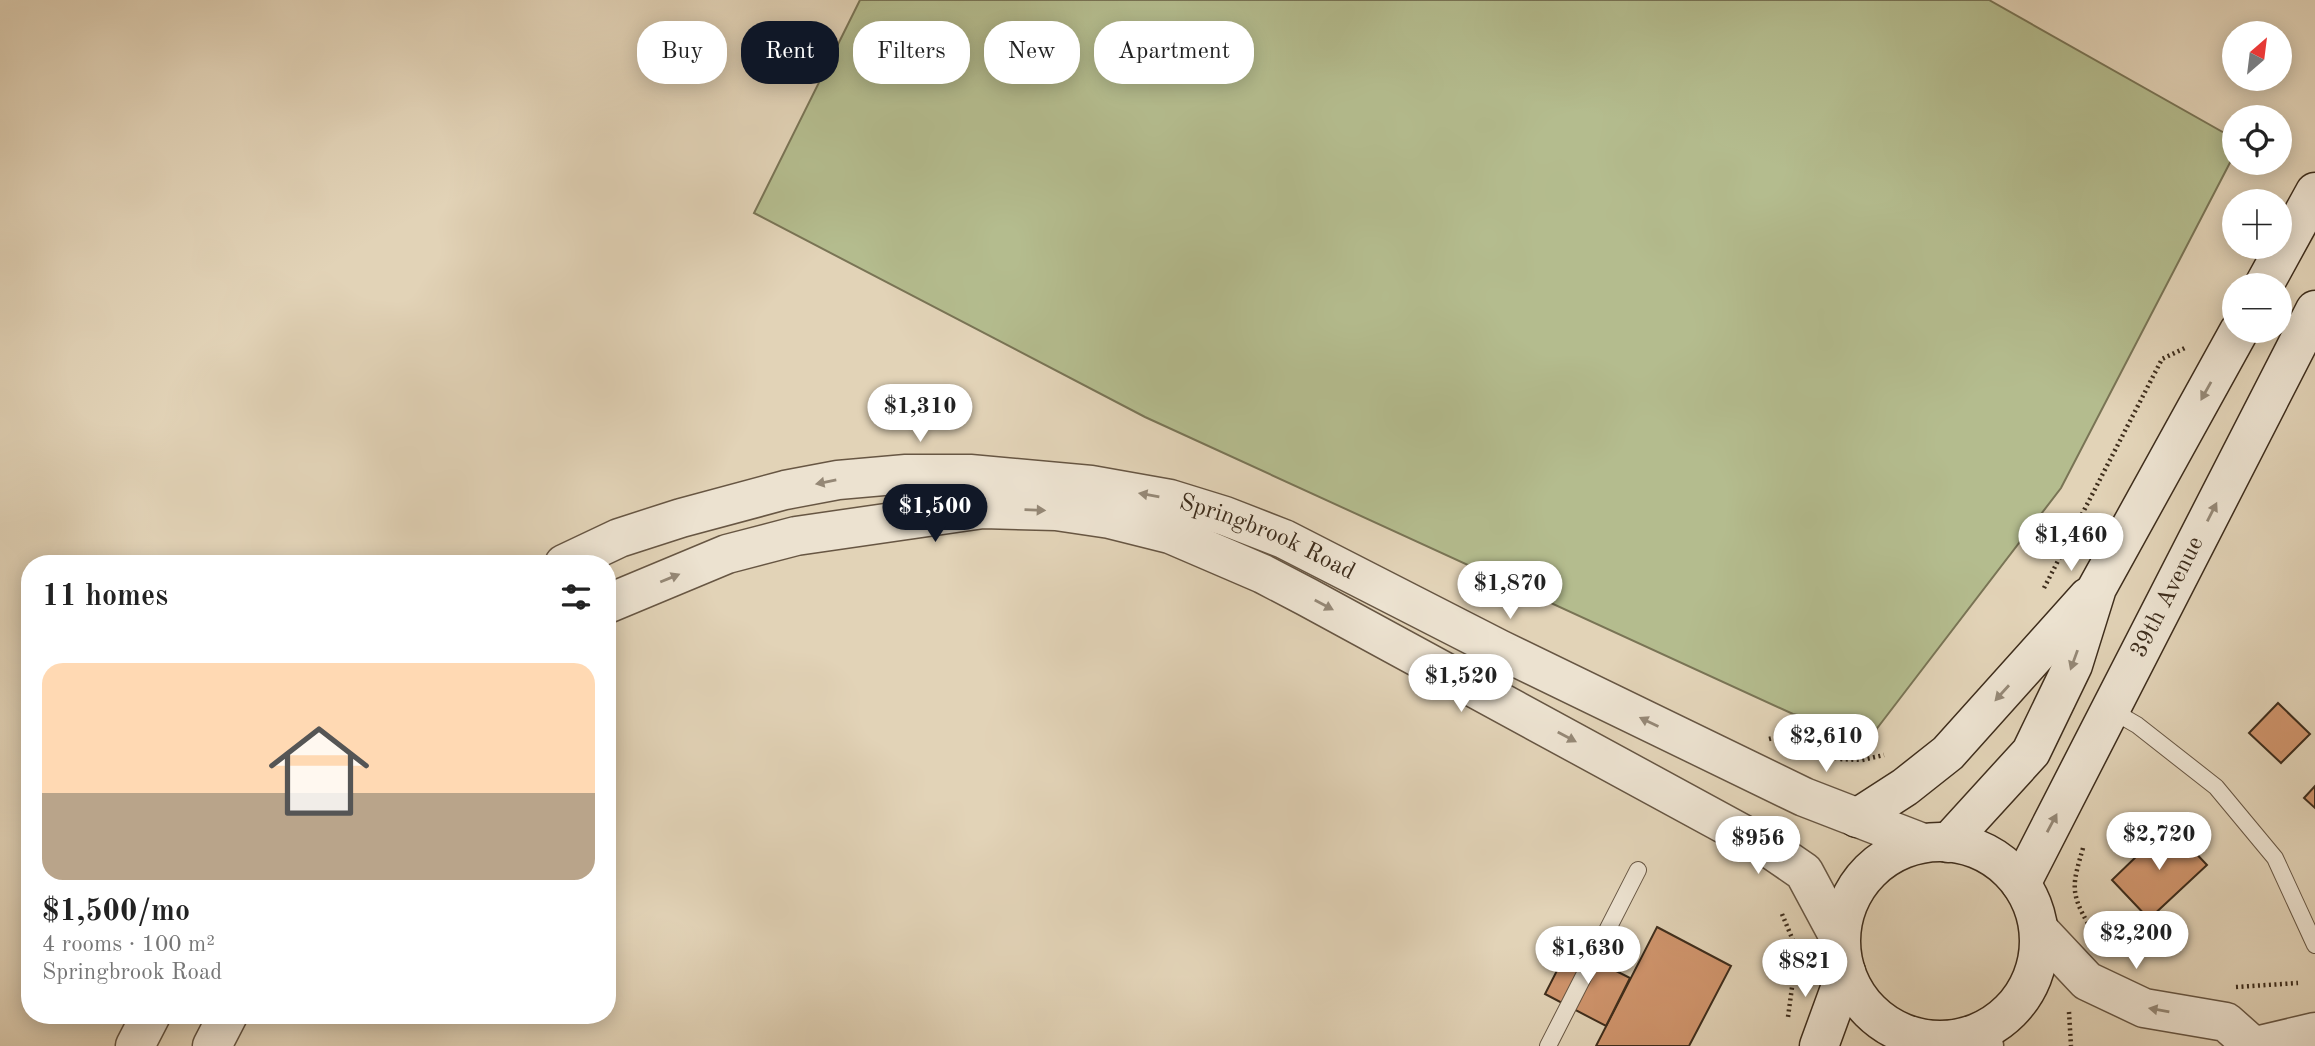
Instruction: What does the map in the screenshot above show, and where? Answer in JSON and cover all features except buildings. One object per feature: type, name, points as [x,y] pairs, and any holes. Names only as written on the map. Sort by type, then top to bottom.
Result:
[{"type":"street","points":[[2271,273],[2315,192]]},
{"type":"street","name":"39th Avenue","points":[[2021,884],[2315,310]]},
{"type":"street","points":[[1935,843],[2031,752],[2073,665],[2097,588],[2232,343]]},
{"type":"street","name":"Springbrook Road","points":[[583,555],[619,538],[681,518],[838,480],[906,474],[971,474],[1091,485],[1170,499],[1225,516],[1284,539],[1499,649],[1812,801],[1935,843]]},
{"type":"street","name":"Springbrook Road","points":[[616,600],[738,551],[796,536],[938,514],[983,509],[1056,511],[1110,519],[1170,534],[1263,574],[1307,597],[1772,850],[1804,872],[1843,956]]},
{"type":"street","points":[[1857,818],[1905,787],[1948,753],[2097,588]]},
{"type":"street","points":[[1819,1046],[1843,956],[1847,905],[1865,876],[1891,854],[1935,843],[1957,843],[1989,854],[2014,874],[2021,884],[2031,901],[2040,931],[2038,964],[2026,993],[2005,1017],[1978,1033],[1931,1042]]},
{"type":"street","points":[[2040,931],[2087,981],[2144,1008],[2226,1022],[2255,1046],[2315,1032]]},
{"type":"street","points":[[1843,956],[1862,1003],[1885,1024],[1931,1042],[1984,1046]]},
{"type":"street","points":[[135,1046],[146,1024]]},
{"type":"street","points":[[212,1046],[223,1024]]},
{"type":"lane","points":[[2111,710],[2137,726],[2216,787],[2275,858],[2315,945]]},
{"type":"lane","points":[[1548,1046],[1638,870]]},
{"type":"path","points":[[2040,594],[2162,359]]},
{"type":"path","points":[[1786,736],[1838,759],[1861,760],[1893,753]]},
{"type":"path","points":[[2084,845],[2073,883],[2080,909],[2093,934]]},
{"type":"path","points":[[1779,907],[1797,950],[1788,1019]]},
{"type":"path","points":[[2234,987],[2298,983]]},
{"type":"path","points":[[2070,1037],[2071,1046]]},
{"type":"green space","points":[[860,0],[1989,0],[2222,132],[2224,175],[2061,488],[1875,731],[1793,714],[1145,417],[754,213],[818,84],[839,84],[839,42]]}]
